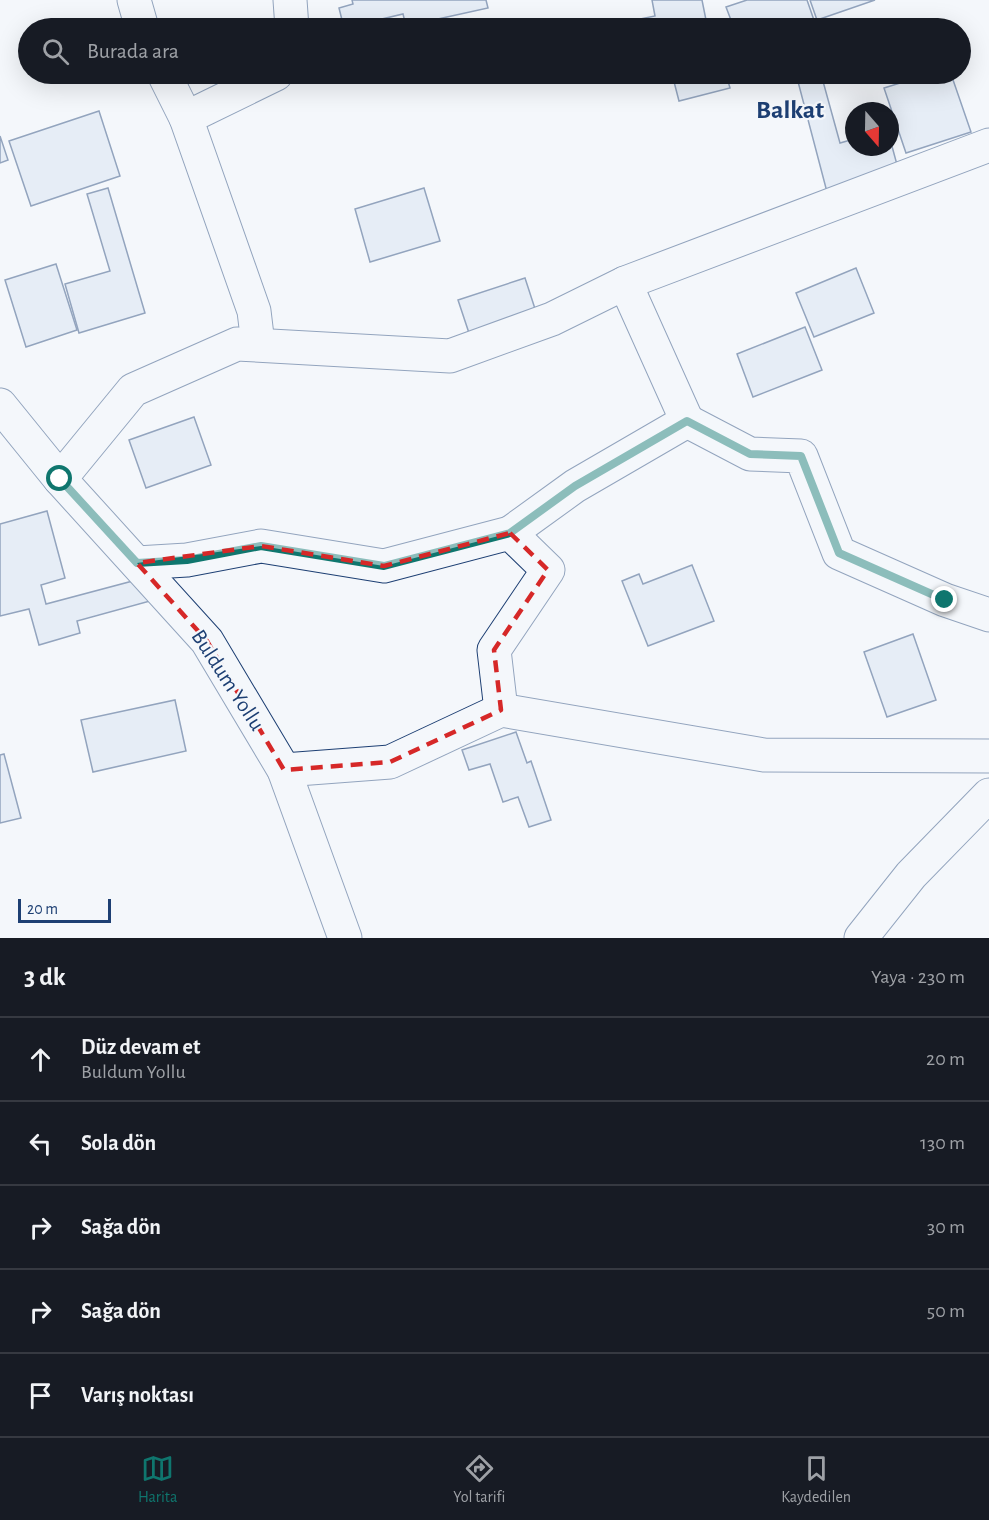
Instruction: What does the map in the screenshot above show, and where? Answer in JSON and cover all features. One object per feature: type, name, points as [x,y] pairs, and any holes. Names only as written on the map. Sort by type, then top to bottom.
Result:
[{"type":"street","points":[[134,0],[139,18]]},
{"type":"street","points":[[290,0],[291,18]]},
{"type":"street","points":[[169,84],[186,118],[255,311],[258,344]]},
{"type":"street","points":[[186,118],[256,84]]},
{"type":"street","points":[[60,479],[133,390],[237,344],[450,356],[552,319],[625,283],[989,145]]},
{"type":"street","points":[[625,283],[687,421],[750,454],[801,456],[839,553],[945,600],[989,615]]},
{"type":"street","name":"Buldum Yollu","points":[[0,405],[60,479],[207,641],[284,770],[345,938]]},
{"type":"street","points":[[137,563],[187,560],[261,546],[384,566],[510,533],[575,486],[687,421]]},
{"type":"street","points":[[501,710],[494,650],[548,570],[510,533]]},
{"type":"street","points":[[284,770],[390,762],[501,710],[764,755],[989,756]]},
{"type":"street","points":[[861,938],[911,875],[989,795]]},
{"type":"highlighted area","points":[[510,533],[548,570],[494,650],[501,710],[390,762],[284,770],[207,641],[137,563],[261,546],[384,566]]},
{"type":"building","points":[[352,0],[486,0],[488,8],[442,18],[404,18],[403,14],[386,18],[342,18],[339,8],[353,4]]},
{"type":"building","points":[[652,0],[702,0],[706,18],[645,18],[655,16]]},
{"type":"building","points":[[747,0],[807,0],[813,18],[730,18],[726,7]]},
{"type":"building","points":[[810,0],[875,0],[823,18],[816,18]]},
{"type":"building","points":[[675,84],[729,84],[730,88],[679,101]]},
{"type":"building","points":[[799,84],[824,84],[840,143],[845,142],[845,156],[895,156],[899,172],[827,192]]},
{"type":"building","points":[[897,84],[954,84],[971,132],[906,153],[899,132],[899,102],[889,102],[884,88]]},
{"type":"building","points":[[99,111],[120,176],[31,206],[9,141]]},
{"type":"building","points":[[0,136],[8,160],[0,163]]},
{"type":"building","points":[[108,188],[145,313],[79,333],[65,284],[110,271],[87,194]]},
{"type":"building","points":[[424,188],[440,241],[370,262],[355,209]]},
{"type":"building","points":[[56,264],[77,330],[26,347],[5,280]]},
{"type":"building","points":[[856,268],[874,313],[814,337],[796,293]]},
{"type":"building","points":[[525,278],[538,318],[469,333],[458,300]]},
{"type":"building","points":[[805,327],[822,370],[753,397],[737,354]]},
{"type":"building","points":[[194,417],[211,465],[146,488],[129,440]]},
{"type":"building","points":[[47,511],[65,578],[41,585],[46,604],[144,578],[150,601],[77,621],[80,633],[39,645],[29,609],[0,616],[0,524]]},
{"type":"building","points":[[692,565],[714,621],[648,646],[622,581],[639,574],[643,584]]},
{"type":"building","points":[[913,634],[936,700],[887,717],[864,652]]},
{"type":"building","points":[[175,700],[186,751],[93,772],[81,720]]},
{"type":"building","points":[[516,732],[527,763],[531,761],[551,820],[529,827],[518,797],[503,802],[490,764],[469,770],[462,750]]},
{"type":"building","points":[[4,754],[21,818],[0,823],[0,755]]},
{"type":"district","name":"Balkat","points":[[790,110]]},
{"type":"route","points":[[60,479],[137,563],[187,560],[261,546],[384,566],[510,533],[575,486],[687,421],[750,454],[801,456],[839,553],[945,600]]}]
